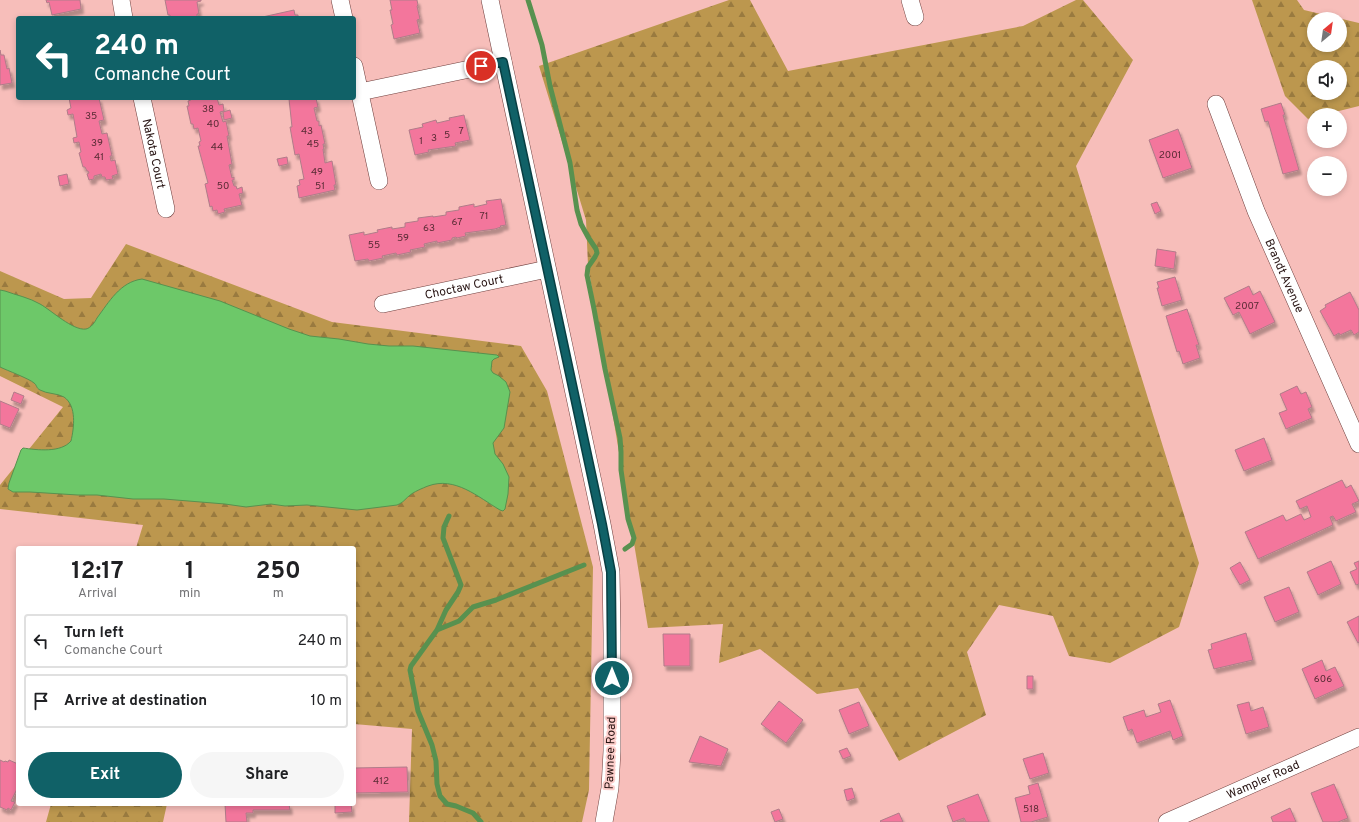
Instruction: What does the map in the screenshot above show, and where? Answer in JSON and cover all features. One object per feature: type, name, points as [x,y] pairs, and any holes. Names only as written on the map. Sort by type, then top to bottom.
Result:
[{"type":"street","points":[[120,0],[124,16]]},
{"type":"street","points":[[340,0],[344,16]]},
{"type":"street","name":"Pawnee Road","points":[[490,0],[611,572],[612,751],[610,788],[604,822]]},
{"type":"street","points":[[910,0],[915,17]]},
{"type":"street","points":[[360,92],[503,62]]},
{"type":"street","points":[[356,75],[379,181]]},
{"type":"street","name":"Nakota Court","points":[[142,100],[166,209]]},
{"type":"street","name":"Brandt Avenue","points":[[1216,104],[1256,211],[1359,444]]},
{"type":"street","name":"Choctaw Court","points":[[382,304],[547,269]]},
{"type":"street","name":"Wampler Road","points":[[1167,822],[1359,737]]},
{"type":"green space","points":[[729,0],[750,0],[788,71],[1023,26],[1076,0],[1083,0],[1133,60],[1076,166],[1199,563],[1179,627],[1110,663],[1069,656],[1053,616],[999,605],[967,652],[986,715],[899,761],[858,688],[817,694],[760,649],[719,663],[723,624],[648,628],[588,265],[586,220],[539,66]]},
{"type":"green space","points":[[1252,0],[1297,0],[1304,10],[1312,12],[1307,12],[1307,52],[1347,52],[1347,20],[1359,23],[1359,106],[1347,109],[1307,108],[1307,118],[1285,96]]},
{"type":"green space","points":[[126,244],[332,322],[521,346],[547,391],[593,567],[589,790],[582,822],[409,822],[412,729],[356,724],[356,546],[137,546],[143,525],[0,509],[0,485],[63,407],[0,376],[0,271],[64,299],[91,298]]},
{"type":"green space","points":[[50,806],[167,806],[163,822],[46,822]]},
{"type":"shaded area","points":[[142,279],[220,301],[310,336],[368,344],[413,346],[497,355],[499,357],[492,361],[491,370],[506,382],[510,392],[504,428],[493,443],[495,454],[503,464],[509,477],[505,509],[503,511],[500,510],[466,489],[448,484],[438,484],[423,488],[413,493],[397,505],[357,510],[307,505],[285,506],[271,504],[246,507],[164,499],[133,499],[97,495],[13,492],[8,489],[21,450],[23,448],[48,450],[67,445],[71,441],[74,418],[71,406],[64,397],[40,390],[32,381],[0,367],[0,290],[36,302],[69,324],[81,329],[86,329],[93,325],[111,299],[121,288],[134,281]]},
{"type":"building","points":[[46,0],[80,0],[81,9],[52,15],[49,2],[47,3]]},
{"type":"building","points":[[165,0],[201,0],[197,2],[199,14],[197,14],[197,16],[168,15]]},
{"type":"building","points":[[390,0],[417,0],[420,19],[417,20],[420,33],[394,39],[391,25],[393,24],[390,10],[392,10]]},
{"type":"building","points":[[294,10],[295,15],[298,15],[298,16],[267,16]]},
{"type":"building","points":[[0,50],[1,55],[4,55],[7,69],[9,68],[12,83],[0,85]]},
{"type":"building","points":[[69,100],[99,100],[104,120],[99,121],[102,134],[107,133],[112,156],[110,156],[111,161],[115,160],[118,174],[112,176],[113,179],[106,180],[101,174],[94,176],[94,179],[89,180],[87,174],[89,173],[85,167],[83,167],[79,153],[81,152],[79,142],[74,143],[73,138],[77,137],[73,114],[68,115],[67,110],[71,108]]},
{"type":"building","points":[[218,100],[219,105],[223,104],[224,111],[220,112],[223,122],[226,121],[229,136],[227,136],[232,164],[229,165],[232,178],[234,177],[234,180],[232,180],[234,186],[236,186],[237,189],[242,187],[243,193],[239,194],[242,205],[224,209],[225,212],[218,214],[217,210],[213,211],[212,206],[210,207],[205,184],[208,183],[198,146],[200,146],[199,142],[201,141],[198,128],[194,129],[193,124],[191,124],[187,106],[189,106],[188,101]]},
{"type":"building","points":[[289,100],[316,100],[318,107],[314,108],[317,121],[319,121],[319,126],[321,125],[325,144],[323,144],[323,149],[325,163],[332,161],[336,185],[334,185],[335,190],[299,198],[297,186],[300,185],[299,180],[304,179],[299,154],[295,155],[290,127],[292,127]]},
{"type":"building","points":[[1281,103],[1299,170],[1283,174],[1268,121],[1265,122],[1261,109]]},
{"type":"building","points":[[230,110],[232,118],[224,120],[223,112]]},
{"type":"building","points":[[464,115],[470,140],[455,143],[456,146],[428,150],[429,152],[415,155],[409,130],[423,127],[422,124],[436,120],[437,123],[450,120],[449,118]]},
{"type":"building","points":[[1178,129],[1192,168],[1163,178],[1149,140]]},
{"type":"building","points":[[287,157],[288,164],[279,166],[277,159]]},
{"type":"building","points":[[67,174],[69,184],[60,186],[58,176]]},
{"type":"building","points":[[501,199],[506,225],[495,229],[465,233],[466,236],[452,238],[452,240],[424,244],[425,247],[410,250],[411,252],[382,256],[383,258],[369,261],[368,259],[355,261],[349,235],[364,232],[364,235],[378,232],[377,230],[392,227],[392,229],[405,227],[405,223],[418,221],[418,218],[446,215],[446,212],[459,210],[459,207],[474,204],[474,207],[487,204],[486,201]]},
{"type":"building","points":[[1157,202],[1161,211],[1155,214],[1151,204]]},
{"type":"building","points":[[1157,249],[1176,252],[1174,269],[1155,266]]},
{"type":"building","points":[[1175,277],[1182,300],[1162,306],[1157,288],[1159,288],[1157,282]]},
{"type":"building","points":[[1249,286],[1253,295],[1260,291],[1275,322],[1250,334],[1239,312],[1233,315],[1224,298]]},
{"type":"building","points":[[1350,292],[1359,310],[1359,332],[1354,335],[1351,330],[1334,336],[1320,311],[1326,307],[1325,305]]},
{"type":"building","points":[[1187,309],[1199,345],[1196,345],[1200,358],[1183,364],[1179,351],[1177,352],[1166,316]]},
{"type":"building","points":[[1297,386],[1301,394],[1306,392],[1312,407],[1308,409],[1312,418],[1286,429],[1279,413],[1287,410],[1280,394]]},
{"type":"building","points":[[14,392],[24,396],[21,404],[11,400]]},
{"type":"building","points":[[0,401],[19,409],[10,428],[0,424]]},
{"type":"building","points":[[1264,438],[1272,460],[1244,471],[1235,450]]},
{"type":"building","points":[[1342,480],[1346,488],[1351,485],[1359,501],[1352,504],[1356,512],[1336,521],[1333,516],[1330,517],[1333,525],[1258,559],[1245,532],[1283,515],[1286,521],[1301,514],[1304,520],[1311,517],[1307,506],[1300,509],[1296,501]]},
{"type":"building","points":[[1331,561],[1341,584],[1318,595],[1307,572]]},
{"type":"building","points":[[1359,561],[1359,584],[1356,585],[1350,572],[1357,569],[1354,563]]},
{"type":"building","points":[[1240,562],[1250,580],[1240,585],[1230,568]]},
{"type":"building","points":[[1289,587],[1299,612],[1275,622],[1264,597]]},
{"type":"building","points":[[1359,616],[1359,642],[1358,643],[1347,622]]},
{"type":"building","points":[[1246,633],[1253,660],[1214,669],[1208,650],[1212,649],[1211,644]]},
{"type":"building","points":[[663,634],[690,634],[690,666],[664,666]]},
{"type":"building","points":[[1322,660],[1326,671],[1335,667],[1344,686],[1315,699],[1302,669]]},
{"type":"building","points":[[1027,676],[1033,676],[1033,689],[1027,689]]},
{"type":"building","points":[[1170,700],[1183,736],[1173,740],[1170,731],[1137,743],[1132,729],[1128,731],[1123,717],[1144,710],[1146,717],[1161,712],[1158,704]]},
{"type":"building","points":[[779,701],[803,720],[786,743],[761,724]]},
{"type":"building","points":[[859,702],[869,726],[849,734],[839,710]]},
{"type":"building","points":[[1249,702],[1251,711],[1263,707],[1269,727],[1246,734],[1237,705]]},
{"type":"building","points":[[700,736],[728,749],[721,766],[689,762]]},
{"type":"building","points":[[847,748],[851,756],[843,759],[839,751]]},
{"type":"building","points":[[1043,753],[1049,773],[1030,779],[1023,759]]},
{"type":"building","points":[[0,760],[8,762],[9,760],[16,763],[16,791],[11,801],[15,802],[11,810],[0,807]]},
{"type":"building","points":[[407,767],[408,792],[356,793],[356,768]]},
{"type":"building","points":[[1038,783],[1048,817],[1031,822],[1021,822],[1015,798],[1030,794],[1028,786]]},
{"type":"building","points":[[1334,784],[1348,818],[1338,822],[1323,822],[1311,793]]},
{"type":"building","points":[[852,788],[855,798],[847,801],[844,790]]},
{"type":"building","points":[[978,794],[989,822],[966,822],[964,818],[953,822],[947,806]]},
{"type":"building","points":[[225,806],[289,806],[290,810],[253,810],[253,813],[246,813],[247,822],[226,822]]},
{"type":"building","points":[[335,806],[351,806],[352,812],[335,813]]},
{"type":"building","points":[[1290,808],[1296,822],[1273,822],[1271,817]]},
{"type":"building","points":[[779,809],[783,819],[775,822],[771,812]]},
{"type":"building","points":[[899,813],[903,822],[880,821]]},
{"type":"waterway","points":[[528,0],[542,45],[550,86],[570,163],[577,210],[581,224],[597,253],[588,267],[587,275],[620,438],[621,470],[628,519],[634,538],[632,544],[625,549]]},
{"type":"waterway","points":[[449,516],[444,527],[443,538],[461,585],[446,610],[437,630],[411,666],[410,670],[418,711],[432,745],[436,761],[437,784],[440,796],[447,804],[473,813],[481,822]]},
{"type":"waterway","points":[[437,630],[459,621],[473,607],[496,600],[584,565]]},
{"type":"route","points":[[481,66],[503,62],[608,549],[612,593],[612,678]]}]
